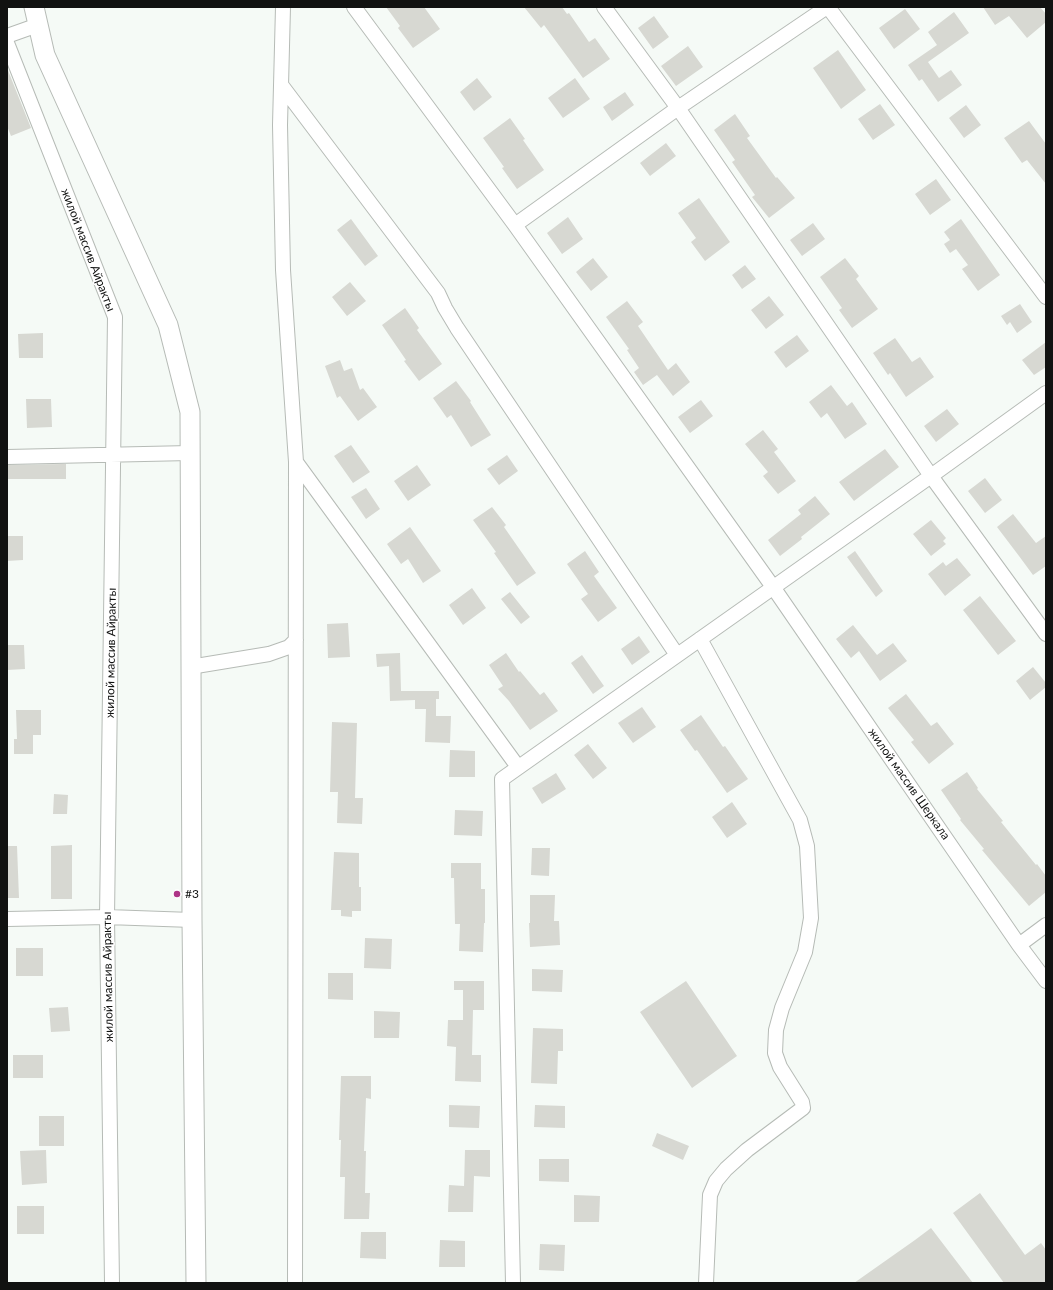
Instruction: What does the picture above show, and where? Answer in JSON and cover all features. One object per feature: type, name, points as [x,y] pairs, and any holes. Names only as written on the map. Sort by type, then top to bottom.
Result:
[{"type":"main road","points":[[34,7],[45,55],[168,325],[190,412],[190,667],[196,1283]]},
{"type":"street","points":[[283,7],[280,125],[283,270],[296,462],[295,1283]]},
{"type":"street","name":"жилой массив Шеркала","points":[[354,7],[515,225],[773,587],[1019,945],[1046,981]]},
{"type":"street","points":[[604,7],[678,108],[931,476],[1046,634]]},
{"type":"street","points":[[515,225],[678,108],[828,7],[1046,297]]},
{"type":"street","points":[[7,36],[38,25]]},
{"type":"street","name":"жилой массив Айракты","points":[[7,43],[115,317],[107,917],[112,1283]]},
{"type":"street","points":[[282,86],[438,293],[457,328],[677,655]]},
{"type":"street","points":[[513,1283],[502,779],[1046,393]]},
{"type":"street","points":[[7,457],[190,453]]},
{"type":"street","points":[[296,462],[518,767]]},
{"type":"street","points":[[700,639],[800,820],[807,846],[811,918],[805,952],[782,1008],[776,1030],[775,1053],[780,1067],[802,1102],[803,1108],[747,1150],[726,1169],[716,1181],[710,1195],[706,1255],[706,1283]]},
{"type":"street","points":[[190,667],[269,654],[289,647],[296,640]]},
{"type":"street","points":[[7,919],[107,917],[192,920]]},
{"type":"street","points":[[1019,945],[1046,925]]},
{"type":"building","points":[[386,7],[424,7],[440,29],[413,48],[398,28],[400,26]]},
{"type":"building","points":[[524,7],[562,7],[567,14],[569,13],[589,42],[595,38],[610,59],[583,78],[544,25],[541,28]]},
{"type":"building","points":[[983,7],[1040,7],[1046,14],[1046,22],[1027,38],[1009,16],[995,25]]},
{"type":"building","points":[[905,9],[920,29],[894,49],[879,28]]},
{"type":"building","points":[[954,12],[969,33],[928,62],[939,78],[951,70],[962,85],[938,102],[922,79],[919,81],[908,65],[937,45],[928,32]]},
{"type":"building","points":[[654,16],[669,37],[653,49],[638,28]]},
{"type":"building","points":[[688,46],[703,67],[676,86],[661,66]]},
{"type":"building","points":[[838,50],[866,90],[841,109],[813,68]]},
{"type":"building","points":[[7,68],[31,128],[11,136],[7,126]]},
{"type":"building","points":[[477,78],[492,97],[474,111],[460,92]]},
{"type":"building","points":[[575,78],[590,99],[563,118],[548,98]]},
{"type":"building","points":[[625,92],[634,105],[612,121],[603,107]]},
{"type":"building","points":[[880,104],[895,125],[873,140],[858,119]]},
{"type":"building","points":[[966,105],[981,125],[964,138],[949,118]]},
{"type":"building","points":[[735,114],[750,136],[747,138],[776,178],[777,177],[795,198],[769,218],[752,197],[755,195],[732,162],[735,160],[714,130]]},
{"type":"building","points":[[510,118],[544,170],[517,189],[502,168],[504,167],[483,138]]},
{"type":"building","points":[[1029,121],[1046,144],[1046,184],[1027,160],[1022,163],[1004,138]]},
{"type":"building","points":[[666,143],[676,156],[650,176],[640,163]]},
{"type":"building","points":[[936,179],[951,200],[930,215],[915,194]]},
{"type":"building","points":[[699,198],[730,242],[705,261],[691,242],[696,238],[678,213]]},
{"type":"building","points":[[568,217],[583,239],[562,254],[547,233]]},
{"type":"building","points":[[351,219],[378,256],[365,266],[337,230]]},
{"type":"building","points":[[961,219],[1000,275],[978,291],[962,269],[968,265],[956,249],[950,253],[944,244],[950,240],[944,232]]},
{"type":"building","points":[[813,223],[825,239],[802,256],[790,240]]},
{"type":"building","points":[[593,258],[608,277],[591,291],[576,272]]},
{"type":"building","points":[[845,258],[859,276],[856,279],[878,309],[852,328],[839,310],[842,308],[820,277]]},
{"type":"building","points":[[745,265],[756,279],[742,289],[732,275]]},
{"type":"building","points":[[350,282],[366,301],[347,316],[332,297]]},
{"type":"building","points":[[769,296],[784,315],[766,329],[751,310]]},
{"type":"building","points":[[627,301],[643,322],[638,326],[668,370],[676,363],[690,382],[673,396],[657,375],[643,385],[634,372],[639,368],[627,350],[629,349],[606,317]]},
{"type":"building","points":[[1020,304],[1032,322],[1017,333],[1010,322],[1007,325],[1001,316]]},
{"type":"building","points":[[405,308],[419,328],[417,330],[442,364],[419,381],[404,361],[406,360],[382,325]]},
{"type":"building","points":[[43,333],[43,358],[19,358],[18,334]]},
{"type":"building","points":[[797,335],[809,351],[786,368],[774,352]]},
{"type":"building","points":[[895,338],[912,362],[920,357],[934,377],[906,397],[890,373],[888,375],[873,353]]},
{"type":"building","points":[[1046,342],[1046,367],[1034,375],[1022,360]]},
{"type":"building","points":[[340,360],[344,371],[352,368],[360,390],[363,388],[377,407],[358,421],[340,396],[337,398],[325,366]]},
{"type":"building","points":[[456,381],[471,401],[470,402],[491,435],[471,447],[451,415],[447,418],[433,398]]},
{"type":"building","points":[[831,385],[847,406],[852,402],[867,424],[845,439],[827,413],[821,418],[809,402]]},
{"type":"building","points":[[26,399],[51,399],[52,427],[27,428]]},
{"type":"building","points":[[701,400],[713,416],[690,433],[678,417]]},
{"type":"building","points":[[947,409],[959,424],[936,442],[924,426]]},
{"type":"building","points":[[763,430],[778,449],[774,452],[796,481],[778,494],[763,476],[768,472],[745,444]]},
{"type":"building","points":[[351,445],[370,472],[353,483],[334,456]]},
{"type":"building","points":[[885,449],[899,467],[854,501],[839,482]]},
{"type":"building","points":[[507,455],[518,471],[499,485],[487,469]]},
{"type":"building","points":[[66,464],[66,479],[7,479],[7,465]]},
{"type":"building","points":[[417,465],[431,485],[408,501],[394,481]]},
{"type":"building","points":[[985,478],[1002,500],[985,513],[968,491]]},
{"type":"building","points":[[366,488],[380,509],[366,519],[351,497]]},
{"type":"building","points":[[815,496],[830,514],[780,556],[768,540],[801,514],[798,510]]},
{"type":"building","points":[[492,507],[506,525],[504,527],[536,573],[517,586],[494,553],[496,552],[473,520]]},
{"type":"building","points":[[1013,514],[1036,543],[1046,536],[1046,566],[1033,575],[997,527]]},
{"type":"building","points":[[931,520],[946,538],[943,541],[946,544],[931,556],[913,534]]},
{"type":"building","points":[[410,527],[441,571],[423,583],[408,559],[401,564],[387,544]]},
{"type":"building","points":[[7,536],[23,536],[23,560],[7,561]]},
{"type":"building","points":[[585,551],[599,572],[594,576],[617,608],[598,622],[581,599],[588,594],[567,564]]},
{"type":"building","points":[[855,551],[883,591],[876,597],[847,557]]},
{"type":"building","points":[[957,558],[971,575],[945,596],[928,574],[943,562],[946,566]]},
{"type":"building","points":[[472,588],[486,608],[463,625],[449,605]]},
{"type":"building","points":[[510,592],[530,617],[521,624],[501,599]]},
{"type":"building","points":[[980,596],[1016,641],[998,655],[963,610]]},
{"type":"building","points":[[348,623],[350,657],[328,658],[327,624]]},
{"type":"building","points":[[853,625],[877,655],[893,643],[907,661],[880,681],[859,651],[851,658],[836,639]]},
{"type":"building","points":[[639,636],[650,652],[632,665],[621,649]]},
{"type":"building","points":[[7,645],[24,645],[25,669],[7,670]]},
{"type":"building","points":[[400,653],[401,691],[439,691],[439,699],[436,699],[436,716],[451,716],[450,743],[425,742],[426,709],[415,709],[415,700],[390,701],[389,666],[377,667],[376,654]]},
{"type":"building","points":[[506,653],[519,672],[520,671],[540,695],[544,692],[558,711],[530,730],[509,701],[498,689],[503,686],[489,665]]},
{"type":"building","points":[[582,655],[604,686],[593,694],[571,663]]},
{"type":"building","points":[[1033,667],[1046,683],[1046,687],[1030,700],[1016,681]]},
{"type":"building","points":[[906,694],[931,726],[937,722],[954,744],[929,764],[911,742],[914,740],[888,708]]},
{"type":"building","points":[[642,707],[656,727],[633,743],[618,723]]},
{"type":"building","points":[[16,710],[41,710],[41,735],[33,735],[33,754],[14,754],[14,739],[17,739]]},
{"type":"building","points":[[701,715],[723,747],[725,746],[748,779],[727,793],[697,750],[695,751],[680,730]]},
{"type":"building","points":[[332,722],[357,723],[355,798],[363,798],[362,824],[337,823],[338,792],[330,792]]},
{"type":"building","points":[[588,744],[607,768],[593,779],[574,755]]},
{"type":"building","points":[[450,750],[475,751],[475,777],[449,777]]},
{"type":"building","points":[[967,772],[978,788],[977,789],[1003,821],[1001,822],[1046,876],[1046,892],[1029,906],[982,850],[984,849],[960,820],[961,819],[941,790]]},
{"type":"building","points":[[556,773],[566,789],[542,804],[532,788]]},
{"type":"building","points":[[54,794],[68,795],[67,814],[53,814]]},
{"type":"building","points":[[732,802],[747,824],[727,838],[712,817]]},
{"type":"building","points":[[455,810],[483,811],[482,836],[454,835]]},
{"type":"building","points":[[72,845],[72,899],[51,899],[51,846]]},
{"type":"building","points":[[7,846],[17,846],[19,898],[7,898]]},
{"type":"building","points":[[532,848],[550,848],[549,876],[531,875]]},
{"type":"building","points":[[334,852],[359,853],[361,911],[352,911],[352,917],[341,916],[341,910],[331,910]]},
{"type":"building","points":[[451,863],[481,863],[481,889],[485,889],[483,952],[459,951],[460,924],[455,924],[454,878],[451,878]]},
{"type":"building","points":[[530,895],[555,895],[554,921],[559,921],[560,945],[530,947]]},
{"type":"building","points":[[365,938],[392,939],[391,969],[364,968]]},
{"type":"building","points":[[16,948],[43,948],[43,976],[16,976]]},
{"type":"building","points":[[532,969],[563,970],[562,992],[532,991]]},
{"type":"building","points":[[328,973],[353,973],[353,1000],[328,999]]},
{"type":"building","points":[[454,981],[484,981],[484,1010],[473,1010],[472,1055],[481,1055],[481,1082],[455,1081],[456,1047],[447,1046],[448,1020],[463,1020],[463,990],[454,990]]},
{"type":"building","points":[[686,981],[737,1056],[692,1088],[640,1012]]},
{"type":"building","points":[[68,1007],[70,1031],[51,1032],[49,1008]]},
{"type":"building","points":[[374,1011],[400,1012],[399,1038],[374,1038]]},
{"type":"building","points":[[533,1028],[563,1029],[563,1051],[558,1051],[557,1084],[531,1083]]},
{"type":"building","points":[[13,1055],[43,1055],[43,1078],[13,1078]]},
{"type":"building","points":[[341,1076],[371,1076],[371,1099],[366,1098],[364,1151],[366,1151],[365,1193],[370,1193],[369,1219],[344,1219],[345,1177],[340,1177],[341,1140],[339,1140]]},
{"type":"building","points":[[449,1105],[480,1106],[479,1128],[449,1127]]},
{"type":"building","points":[[535,1105],[565,1106],[565,1128],[534,1127]]},
{"type":"building","points":[[39,1116],[64,1116],[64,1146],[39,1146]]},
{"type":"building","points":[[657,1133],[689,1146],[683,1160],[652,1146]]},
{"type":"building","points":[[46,1150],[47,1183],[22,1185],[20,1151]]},
{"type":"building","points":[[465,1150],[490,1150],[490,1177],[474,1176],[473,1212],[448,1212],[449,1185],[464,1186]]},
{"type":"building","points":[[539,1159],[569,1159],[569,1182],[539,1181]]},
{"type":"building","points":[[980,1193],[1025,1255],[1041,1243],[1046,1250],[1046,1283],[1004,1283],[953,1213]]},
{"type":"building","points":[[574,1195],[600,1196],[599,1222],[574,1222]]},
{"type":"building","points":[[17,1206],[44,1206],[44,1234],[17,1234]]},
{"type":"building","points":[[931,1228],[973,1283],[854,1283],[915,1240]]},
{"type":"building","points":[[361,1232],[386,1232],[386,1259],[360,1258]]},
{"type":"building","points":[[440,1240],[465,1241],[465,1267],[439,1267]]},
{"type":"building","points":[[540,1244],[565,1245],[564,1271],[539,1270]]},
{"type":"place","name":"#3","points":[[177,894]]}]
